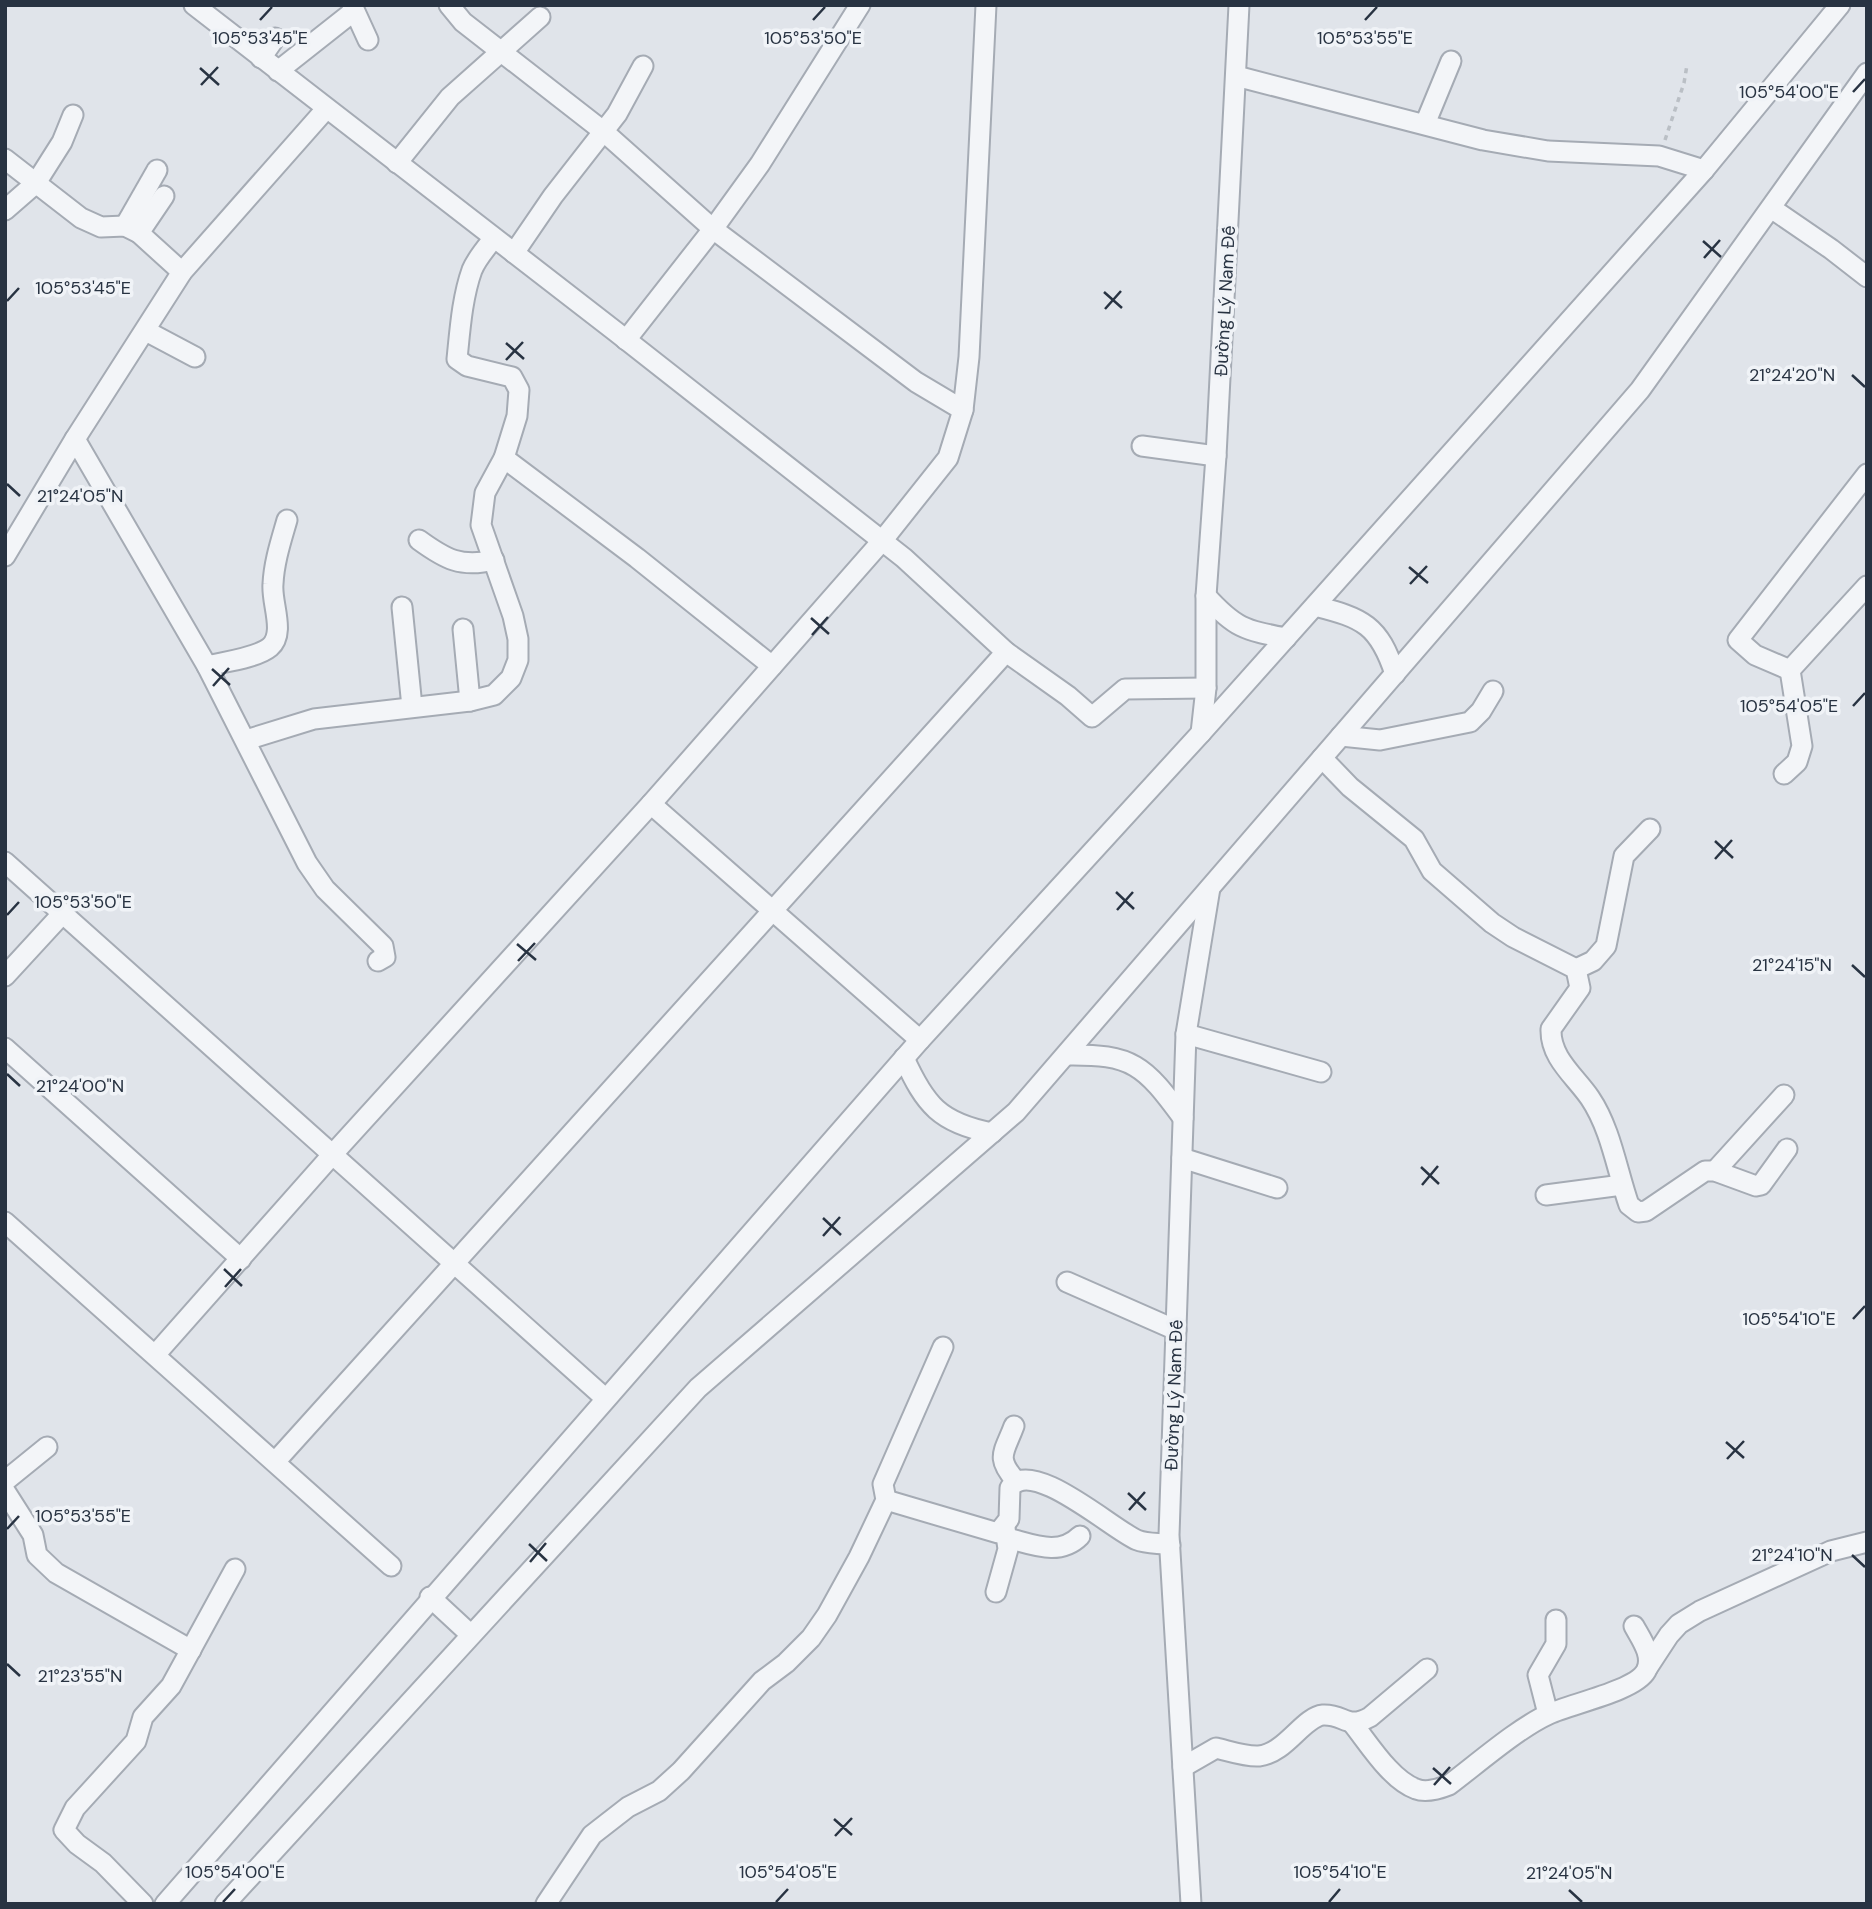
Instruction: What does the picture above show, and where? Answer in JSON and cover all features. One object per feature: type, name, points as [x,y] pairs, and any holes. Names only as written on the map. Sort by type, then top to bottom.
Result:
[{"type":"street","points":[[194,5],[904,558],[1006,652],[1068,696],[1092,717],[1125,689],[1206,688]]},
{"type":"street","points":[[449,5],[463,22],[603,131],[713,229],[916,382],[963,410]]},
{"type":"street","points":[[626,340],[760,164],[859,5]]},
{"type":"street","points":[[155,1355],[332,1155],[651,804],[882,541],[948,458],[963,410],[969,358],[986,5]]},
{"type":"street","name":"Đường Lý Nam Đế","points":[[1201,733],[1206,688],[1206,596],[1216,456],[1239,5]]},
{"type":"street","points":[[165,1904],[430,1597],[904,1058],[1201,733],[1704,170],[1840,5]]},
{"type":"street","points":[[278,71],[353,8],[368,40]]},
{"type":"street","points":[[397,163],[450,97],[540,17]]},
{"type":"street","points":[[261,58],[275,38]]},
{"type":"street","points":[[1425,124],[1451,61]]},
{"type":"street","points":[[514,253],[553,196],[617,114],[643,66]]},
{"type":"street","points":[[225,1904],[698,1388],[1016,1112],[1640,390],[1867,73]]},
{"type":"street","points":[[1236,76],[1483,140],[1548,152],[1659,156],[1704,170]]},
{"type":"street","points":[[5,555],[75,439],[182,272],[326,109]]},
{"type":"street","points":[[5,210],[36,183],[62,142],[73,115]]},
{"type":"street","points":[[5,159],[81,218],[102,227],[132,230],[182,272]]},
{"type":"street","points":[[132,230],[157,170]]},
{"type":"street","points":[[132,230],[164,195]]},
{"type":"street","points":[[1770,208],[1867,277]]},
{"type":"street","points":[[246,740],[314,719],[470,701],[494,695],[511,678],[518,660],[518,639],[513,616],[481,525],[488,485],[504,458],[517,416],[519,390],[517,383],[505,374],[467,366],[457,359],[472,270],[494,238]]},
{"type":"street","points":[[146,331],[195,357]]},
{"type":"street","points":[[75,439],[207,666],[307,863],[325,889],[383,946],[385,957],[378,961]]},
{"type":"street","points":[[1142,446],[1216,456]]},
{"type":"street","points":[[504,458],[637,558],[772,666]]},
{"type":"street","points":[[1790,670],[1755,655],[1738,640],[1867,474]]},
{"type":"street","points":[[207,666],[256,654],[269,648],[278,634],[272,586],[287,520]]},
{"type":"street","points":[[419,540],[450,560],[476,564],[494,560]]},
{"type":"street","points":[[1790,670],[1867,586]]},
{"type":"street","points":[[1206,596],[1227,620],[1246,630],[1286,638]]},
{"type":"street","points":[[1315,606],[1345,613],[1364,623],[1379,637],[1395,674]]},
{"type":"street","points":[[402,607],[412,707]]},
{"type":"street","points":[[463,629],[470,701]]},
{"type":"street","points":[[275,1462],[1006,652]]},
{"type":"street","points":[[1784,774],[1797,762],[1802,746],[1790,670]]},
{"type":"street","points":[[1341,736],[1380,740],[1470,722],[1481,711],[1493,691]]},
{"type":"street","points":[[1322,758],[1350,787],[1414,839],[1432,871],[1493,923],[1576,969]]},
{"type":"street","points":[[651,804],[920,1040]]},
{"type":"street","points":[[1576,969],[1592,961],[1606,946],[1624,856],[1650,829]]},
{"type":"street","points":[[5,862],[605,1398]]},
{"type":"street","name":"Đường Lý Nam Đế","points":[[1191,1904],[1170,1545],[1186,1034],[1210,887]]},
{"type":"street","points":[[5,976],[63,913]]},
{"type":"street","points":[[1576,969],[1580,988],[1551,1029],[1553,1048],[1591,1099],[1602,1121],[1629,1206],[1638,1212],[1646,1211],[1704,1171],[1715,1171],[1756,1186],[1760,1185],[1787,1149]]},
{"type":"street","points":[[1186,1034],[1321,1072]]},
{"type":"street","points":[[5,1048],[241,1259]]},
{"type":"street","points":[[1066,1055],[1100,1055],[1125,1061],[1146,1073],[1183,1118]]},
{"type":"street","points":[[904,1058],[917,1087],[932,1106],[950,1120],[992,1133]]},
{"type":"street","points":[[1715,1171],[1784,1095]]},
{"type":"street","points":[[1181,1158],[1277,1188]]},
{"type":"street","points":[[1546,1195],[1622,1185]]},
{"type":"street","points":[[5,1222],[391,1566]]},
{"type":"street","points":[[1067,1282],[1176,1330]]},
{"type":"street","points":[[546,1904],[592,1835],[628,1807],[659,1791],[762,1681],[786,1663],[811,1638],[859,1557],[886,1500],[883,1484],[943,1347]]},
{"type":"street","points":[[1014,1426],[1002,1458],[1005,1468],[1016,1481]]},
{"type":"street","points":[[5,1481],[47,1447]]},
{"type":"street","points":[[996,1592],[1006,1559],[1010,1488],[1016,1481],[1026,1479],[1051,1486],[1138,1540],[1170,1545]]},
{"type":"street","points":[[5,1491],[33,1535],[37,1555],[43,1562],[56,1573],[191,1650]]},
{"type":"street","points":[[886,1500],[998,1533],[1006,1532],[1046,1548],[1059,1548],[1074,1542],[1080,1536]]},
{"type":"street","points":[[1183,1767],[1216,1748],[1256,1756],[1277,1750],[1321,1715],[1353,1724],[1392,1773],[1416,1790],[1436,1790],[1449,1785],[1548,1714],[1593,1700],[1641,1676],[1668,1635],[1679,1624],[1700,1611],[1831,1552],[1867,1542]]},
{"type":"street","points":[[144,1904],[103,1863],[77,1844],[64,1830],[75,1808],[136,1741],[143,1717],[171,1686],[234,1569]]},
{"type":"street","points":[[430,1597],[471,1634]]},
{"type":"street","points":[[1548,1714],[1538,1675],[1556,1644],[1556,1620]]},
{"type":"street","points":[[1634,1626],[1648,1655],[1648,1667]]},
{"type":"street","points":[[1353,1724],[1370,1717],[1427,1669]]},
{"type":"path","points":[[1659,156],[1687,65]]}]
